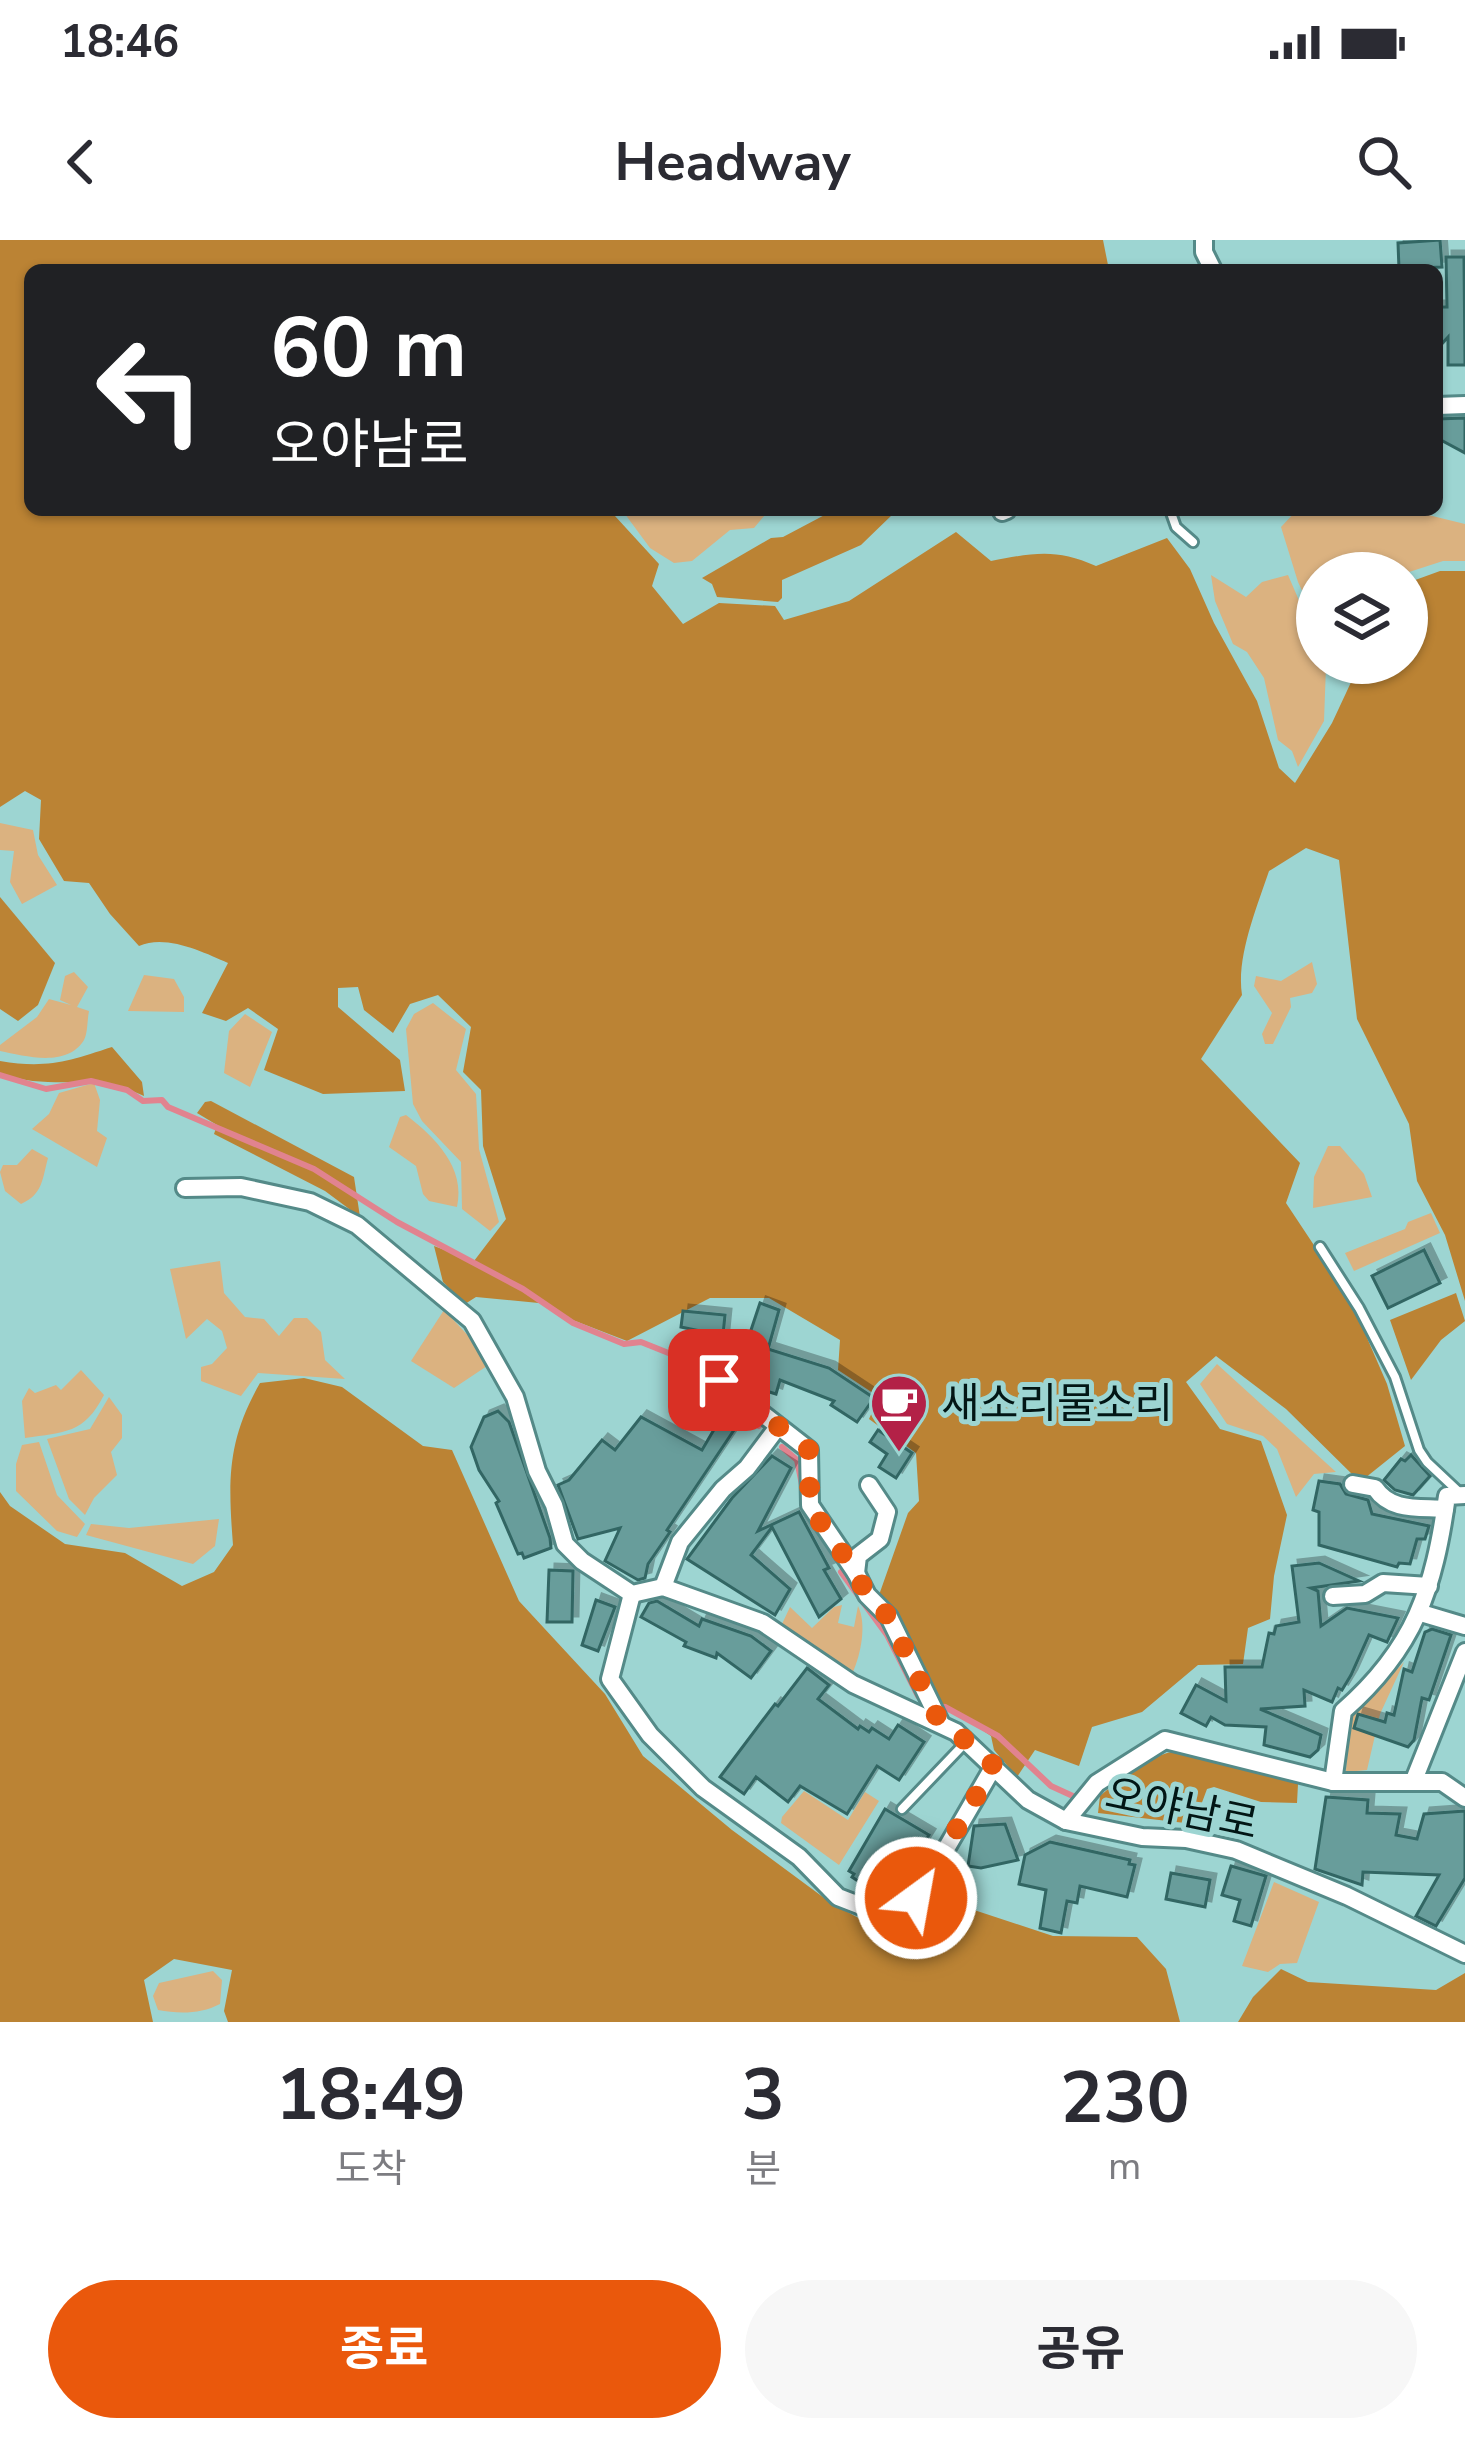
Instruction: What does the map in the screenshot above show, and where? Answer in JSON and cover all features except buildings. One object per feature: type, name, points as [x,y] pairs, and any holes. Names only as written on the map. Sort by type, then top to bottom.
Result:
[{"type":"street","points":[[185,1188],[241,1187],[310,1202],[357,1225],[472,1321],[515,1397],[565,1544],[632,1594],[663,1587],[680,1542],[777,1428]]},
{"type":"street","points":[[719,1380],[809,1450],[810,1505],[867,1595],[889,1617],[941,1725]]},
{"type":"street","points":[[1353,1484],[1375,1488],[1383,1500],[1397,1506],[1445,1509]]},
{"type":"street","points":[[856,1573],[858,1556],[880,1539],[886,1512],[869,1485]]},
{"type":"street","points":[[1334,1782],[1343,1712],[1397,1656],[1421,1613],[1447,1496],[1463,1495]]},
{"type":"street","points":[[1333,1596],[1365,1594],[1383,1583],[1429,1586]]},
{"type":"street","name":"오야남로","points":[[663,1587],[763,1623],[854,1684],[941,1725],[967,1741],[1028,1800],[1066,1821],[1236,1850],[1347,1896],[1465,1954]]},
{"type":"street","points":[[632,1594],[610,1679],[650,1736],[677,1762],[731,1810],[799,1857],[838,1897],[887,1916],[916,1898],[994,1766]]},
{"type":"street","points":[[1421,1613],[1465,1626]]},
{"type":"street","points":[[1414,1780],[1465,1652]]},
{"type":"street","points":[[1066,1821],[1097,1783],[1165,1740],[1334,1782],[1442,1782],[1465,1798]]},
{"type":"lane","points":[[1172,516],[1176,527],[1193,542]]},
{"type":"lane","points":[[1320,1247],[1395,1377],[1419,1450],[1463,1495]]},
{"type":"lane","points":[[902,1809],[967,1741]]},
{"type":"shaded area","points":[[0,240],[1103,240],[1108,264],[24,264],[24,516],[615,516],[659,564],[652,586],[683,624],[719,603],[775,606],[784,620],[849,601],[956,532],[991,561],[1044,554],[1069,556],[1096,566],[1167,538],[1190,569],[1257,701],[1279,768],[1295,783],[1350,684],[1428,684],[1428,575],[1465,571],[1465,1301],[1445,1235],[1417,1181],[1409,1124],[1357,1019],[1339,860],[1306,848],[1269,871],[1245,949],[1242,995],[1201,1059],[1300,1163],[1286,1203],[1351,1301],[1387,1384],[1405,1446],[1360,1482],[1286,1409],[1216,1356],[1186,1382],[1220,1429],[1261,1441],[1287,1515],[1270,1619],[1248,1628],[1243,1664],[1198,1665],[1142,1712],[1092,1727],[1079,1766],[1035,1750],[1017,1777],[994,1750],[991,1736],[939,1701],[879,1595],[908,1513],[919,1501],[916,1453],[869,1419],[879,1397],[838,1370],[840,1340],[769,1298],[710,1298],[627,1341],[570,1319],[549,1304],[476,1297],[465,1304],[443,1282],[434,1246],[474,1261],[506,1219],[483,1146],[481,1090],[463,1072],[471,1027],[438,995],[410,1004],[393,1033],[364,1010],[358,987],[338,988],[338,1007],[400,1060],[405,1091],[323,1094],[264,1070],[278,1029],[248,1008],[226,1021],[202,1013],[228,963],[172,943],[139,946],[89,883],[64,881],[39,839],[41,800],[25,791],[0,807]]},
{"type":"shaded area","points":[[626,516],[764,516],[754,528],[730,530],[692,561],[674,563],[650,548]]},
{"type":"shaded area","points":[[823,516],[891,516],[861,545],[782,580],[778,602],[717,597],[712,584],[702,578],[771,538],[783,537]]},
{"type":"shaded area","points":[[1291,516],[1432,516],[1465,524],[1465,561],[1428,566],[1428,552],[1296,552],[1296,576],[1281,527]]},
{"type":"shaded area","points":[[1211,575],[1246,597],[1262,582],[1288,575],[1296,593],[1296,684],[1325,684],[1324,721],[1298,767],[1292,751],[1278,740],[1264,678],[1247,652],[1233,644],[1215,601]]},
{"type":"shaded area","points":[[0,823],[33,830],[38,855],[57,885],[22,904],[10,882],[14,851],[0,850]]},
{"type":"shaded area","points":[[0,897],[55,963],[38,1005],[18,1021],[0,1009]]},
{"type":"shaded area","points":[[1312,962],[1317,984],[1312,993],[1290,998],[1291,1007],[1273,1044],[1265,1044],[1262,1034],[1272,1013],[1254,986],[1256,976],[1281,981]]},
{"type":"shaded area","points":[[74,972],[88,987],[77,1007],[89,1011],[85,1037],[77,1049],[45,1058],[0,1051],[0,1045],[37,1017],[49,999],[71,1005],[60,1000],[65,976]]},
{"type":"shaded area","points":[[144,975],[174,979],[184,997],[184,1012],[128,1011]]},
{"type":"shaded area","points":[[433,1003],[466,1029],[456,1070],[476,1094],[479,1149],[499,1222],[490,1231],[462,1209],[461,1162],[422,1121],[413,1104],[406,1029],[414,1014]]},
{"type":"shaded area","points":[[245,1014],[272,1032],[250,1087],[224,1073],[229,1031]]},
{"type":"shaded area","points":[[112,1047],[142,1082],[144,1096],[106,1084],[37,1081],[0,1073],[0,1061],[58,1062]]},
{"type":"shaded area","points":[[94,1083],[100,1100],[97,1131],[107,1138],[97,1167],[32,1129],[49,1114],[59,1093]]},
{"type":"shaded area","points":[[211,1101],[354,1177],[360,1217],[325,1191],[214,1134],[217,1125],[197,1113]]},
{"type":"shaded area","points":[[406,1115],[446,1155],[457,1179],[457,1207],[429,1201],[416,1166],[389,1147],[400,1117]]},
{"type":"shaded area","points":[[1328,1146],[1340,1146],[1364,1174],[1372,1197],[1313,1208],[1314,1177]]},
{"type":"shaded area","points":[[32,1149],[48,1158],[38,1191],[21,1204],[5,1191],[0,1172],[3,1165],[17,1165]]},
{"type":"shaded area","points":[[1431,1213],[1440,1233],[1354,1271],[1345,1253]]},
{"type":"shaded area","points":[[220,1261],[224,1293],[245,1317],[264,1319],[279,1336],[294,1318],[307,1318],[321,1332],[325,1360],[345,1379],[258,1373],[241,1396],[201,1381],[201,1367],[212,1364],[227,1348],[222,1331],[207,1319],[186,1339],[170,1269]]},
{"type":"shaded area","points":[[1456,1293],[1465,1321],[1441,1340],[1411,1380],[1390,1320]]},
{"type":"shaded area","points":[[444,1310],[478,1346],[487,1366],[454,1388],[411,1361]]},
{"type":"shaded area","points":[[1217,1364],[1336,1472],[1314,1474],[1296,1497],[1277,1449],[1263,1436],[1227,1424],[1200,1384]]},
{"type":"shaded area","points":[[81,1370],[104,1395],[97,1408],[81,1424],[62,1432],[25,1438],[22,1401],[29,1388],[35,1393],[56,1385],[61,1390]]},
{"type":"shaded area","points":[[304,1378],[342,1387],[423,1446],[452,1450],[519,1601],[605,1694],[643,1756],[831,1903],[886,1933],[965,1907],[1053,1936],[1137,1937],[1166,1969],[1180,2022],[228,2022],[224,2011],[232,1970],[174,1959],[144,1980],[153,2022],[0,2022],[0,1492],[10,1506],[65,1544],[125,1553],[182,1586],[214,1572],[233,1545],[232,1461],[241,1424],[260,1383]]},
{"type":"shaded area","points":[[109,1397],[122,1415],[122,1438],[111,1452],[117,1475],[85,1515],[69,1499],[47,1439],[90,1429]]},
{"type":"shaded area","points":[[39,1442],[57,1495],[85,1524],[77,1537],[57,1531],[16,1491],[22,1445]]},
{"type":"shaded area","points":[[219,1519],[215,1546],[193,1564],[86,1535],[91,1524],[129,1528]]},
{"type":"shaded area","points":[[842,1605],[838,1623],[854,1627],[858,1606],[862,1621],[853,1672],[782,1624],[790,1607],[812,1628]]},
{"type":"shaded area","points":[[1404,1662],[1380,1714],[1367,1770],[1346,1772],[1348,1719]]},
{"type":"shaded area","points":[[1175,1751],[1298,1784],[1297,1803],[1261,1802],[1214,1787],[1207,1789],[1194,1824],[1098,1813],[1100,1796],[1117,1782]]},
{"type":"shaded area","points":[[804,1791],[848,1820],[865,1792],[879,1801],[839,1865],[781,1823]]},
{"type":"shaded area","points":[[1274,1882],[1319,1902],[1297,1963],[1280,1964],[1268,1972],[1242,1966]]},
{"type":"shaded area","points":[[1281,1969],[1308,1982],[1436,1990],[1465,1973],[1465,2022],[1238,2022],[1253,1997]]},
{"type":"shaded area","points":[[213,1971],[222,1980],[220,2004],[190,2012],[158,2010],[153,1996],[159,1983]]},
{"type":"waterway","points":[[0,1075],[46,1089],[91,1081],[127,1090],[143,1101],[162,1100],[168,1107],[314,1169],[397,1222],[523,1289],[573,1323],[624,1344],[641,1342],[676,1356],[706,1372],[715,1385]]},
{"type":"waterway","points":[[724,1394],[759,1426]]},
{"type":"waterway","points":[[782,1447],[797,1460],[803,1490]]},
{"type":"waterway","points":[[841,1572],[887,1635],[918,1696]]},
{"type":"waterway","points":[[945,1707],[998,1736],[1051,1786],[1075,1797]]},
{"type":"place","name":"새소리물소리","points":[[899,1454]]},
{"type":"route","points":[[719,1380],[809,1450],[810,1505],[867,1595],[889,1617],[941,1725],[956,1732],[994,1766],[916,1898]]}]
